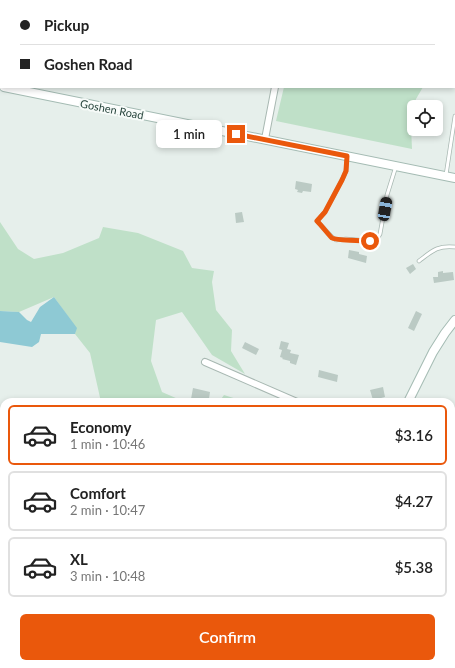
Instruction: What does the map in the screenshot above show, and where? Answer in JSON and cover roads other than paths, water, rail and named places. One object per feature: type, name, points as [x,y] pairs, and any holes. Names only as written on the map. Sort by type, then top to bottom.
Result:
[{"type":"street","name":"Goshen Road","points":[[9,88],[455,178]]},
{"type":"street","points":[[266,139],[276,88]]},
{"type":"street","points":[[410,398],[433,352],[455,320]]},
{"type":"street","points":[[206,362],[288,398]]},
{"type":"lane","points":[[446,176],[455,116]]},
{"type":"lane","points":[[347,156],[346,171],[342,180],[325,212],[317,221],[332,238],[336,240],[346,239],[370,241],[377,238],[380,234],[387,195],[396,166]]},
{"type":"lane","points":[[419,261],[436,249],[443,247],[455,247]]},
{"type":"water","points":[[54,297],[77,328],[75,334],[41,334],[39,342],[32,347],[0,342],[0,311],[19,312],[31,322],[40,307]]}]
